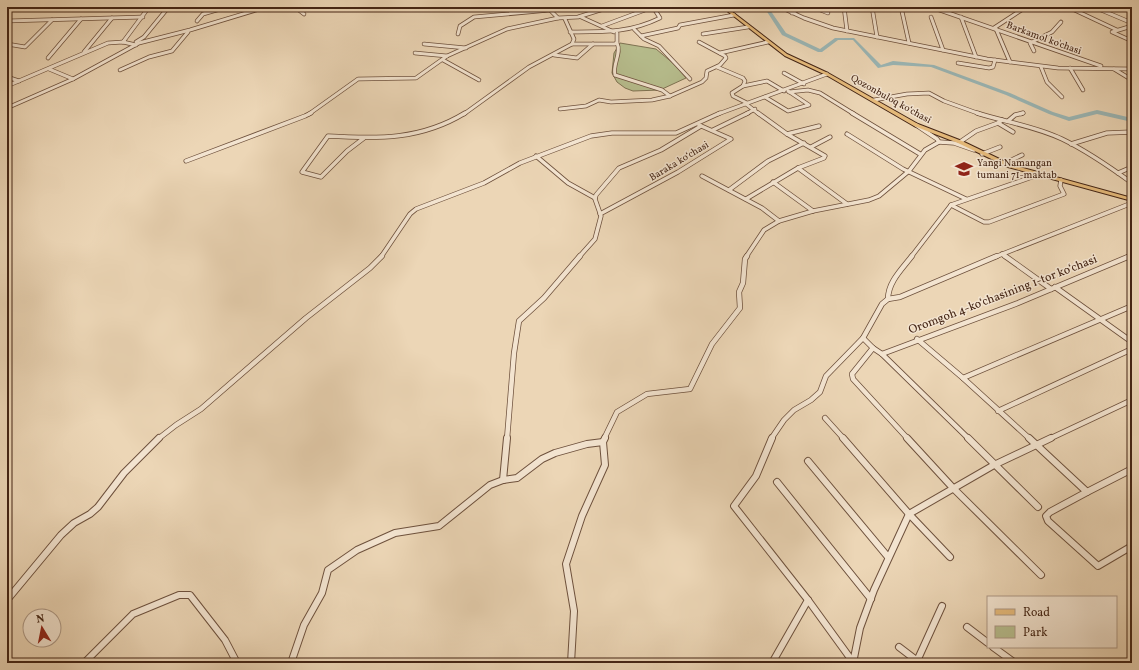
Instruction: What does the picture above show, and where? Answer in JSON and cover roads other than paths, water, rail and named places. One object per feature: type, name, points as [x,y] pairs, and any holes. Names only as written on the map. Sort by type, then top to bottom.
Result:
[{"type":"main road","name":"Qozonbuloq koʻchasi","points":[[724,7],[786,55],[827,74],[916,125],[960,142],[1003,164],[1132,200]]},
{"type":"street","points":[[123,42],[149,7]]},
{"type":"street","points":[[7,108],[73,79],[134,45],[144,37],[166,8],[187,10],[200,7]]},
{"type":"street","points":[[197,21],[203,14],[227,7]]},
{"type":"street","points":[[7,86],[108,43],[123,42],[134,45],[266,7]]},
{"type":"street","points":[[295,7],[304,14]]},
{"type":"street","points":[[547,7],[558,18]]},
{"type":"street","points":[[186,161],[305,116],[321,106],[355,80],[361,78],[416,78],[448,56],[507,30],[558,18],[565,19],[581,17],[610,7]]},
{"type":"street","points":[[570,32],[616,33],[634,30],[660,18],[653,7],[602,26]]},
{"type":"street","points":[[692,8],[700,7]]},
{"type":"street","points":[[780,7],[822,25],[976,57],[1041,67],[1132,69]]},
{"type":"street","points":[[792,12],[803,7]]},
{"type":"street","points":[[812,7],[828,13]]},
{"type":"street","points":[[844,7],[847,31]]},
{"type":"street","points":[[872,7],[877,36]]},
{"type":"street","points":[[901,7],[909,42]]},
{"type":"street","name":"Barkamol ko'chasi","points":[[931,7],[1106,68]]},
{"type":"street","points":[[939,11],[943,7]]},
{"type":"street","points":[[1010,62],[995,29],[1026,7]]},
{"type":"street","points":[[1069,7],[1077,7]]},
{"type":"street","points":[[1069,7],[1118,30]]},
{"type":"street","points":[[1094,7],[1132,25]]},
{"type":"street","points":[[458,34],[460,26],[472,18],[550,10]]},
{"type":"street","points":[[641,36],[678,28],[680,27],[679,25],[682,24],[734,15]]},
{"type":"street","points":[[7,22],[143,17]]},
{"type":"street","points":[[581,17],[616,33]]},
{"type":"street","points":[[931,17],[943,50]]},
{"type":"street","points":[[961,17],[976,57]]},
{"type":"street","points":[[84,54],[112,18]]},
{"type":"street","points":[[48,58],[81,19]]},
{"type":"street","points":[[565,19],[574,39],[572,44]]},
{"type":"street","points":[[7,44],[25,47],[52,20]]},
{"type":"street","points":[[1034,52],[1030,45],[1032,42],[1052,32],[1062,22]]},
{"type":"street","points":[[1132,25],[1112,33],[1132,41]]},
{"type":"street","points":[[703,34],[748,26]]},
{"type":"street","points":[[120,70],[149,56],[172,51],[183,35],[190,30]]},
{"type":"street","points":[[634,30],[658,46],[690,79]]},
{"type":"street","points":[[616,33],[619,47],[616,54],[617,60],[613,69],[615,75],[658,88],[665,91],[670,96]]},
{"type":"street","points":[[560,109],[566,107],[586,106],[599,100],[648,101],[670,96],[705,80],[707,71],[716,67],[726,58],[720,53],[699,42]]},
{"type":"street","points":[[720,53],[768,42]]},
{"type":"street","points":[[364,138],[349,148],[342,158],[321,177],[302,172],[328,136],[364,138],[414,134],[451,121],[473,108],[529,67],[554,55],[572,44],[617,43]]},
{"type":"street","points":[[424,44],[466,48]]},
{"type":"street","points":[[554,55],[576,58],[593,44]]},
{"type":"street","points":[[415,53],[448,56]]},
{"type":"street","points":[[443,60],[479,80]]},
{"type":"street","points":[[958,63],[989,68],[992,67],[995,60]]},
{"type":"street","points":[[716,67],[743,78],[745,81],[743,86]]},
{"type":"street","points":[[1041,67],[1047,82],[1062,97]]},
{"type":"street","points":[[1070,68],[1084,90]]},
{"type":"street","points":[[1112,68],[1132,80]]},
{"type":"street","points":[[49,69],[73,79]]},
{"type":"street","points":[[784,73],[804,84]]},
{"type":"street","points":[[7,600],[61,535],[74,523],[90,514],[98,507],[124,473],[152,444],[176,425],[201,409],[306,318],[370,268],[383,255],[392,239],[410,214],[416,209],[484,183],[536,156],[598,134],[676,133],[726,110],[786,91],[827,74]]},
{"type":"street","points":[[7,77],[19,81]]},
{"type":"street","points":[[746,199],[798,168],[824,158],[823,155],[787,134],[732,95],[735,90],[743,86],[767,81],[809,105],[788,111],[765,98]]},
{"type":"street","points":[[786,91],[808,90],[820,92],[920,154]]},
{"type":"street","points":[[874,100],[907,94],[927,93],[944,101],[1000,121],[1008,121],[1071,144],[1132,183]]},
{"type":"street","points":[[713,130],[755,110]]},
{"type":"street","points":[[1008,121],[1023,113]]},
{"type":"street","points":[[1000,121],[1013,132]]},
{"type":"street","points":[[960,142],[976,131],[1000,121]]},
{"type":"street","name":"Baraka koʻchasi","points":[[600,214],[678,172],[730,139],[713,130],[695,124]]},
{"type":"street","points":[[916,125],[937,139],[939,142]]},
{"type":"street","points":[[595,198],[619,168],[661,150],[701,126]]},
{"type":"street","points":[[787,134],[819,126]]},
{"type":"street","points":[[1071,144],[1107,133],[1132,132]]},
{"type":"street","points":[[847,134],[876,153],[966,199]]},
{"type":"street","points":[[811,148],[830,137]]},
{"type":"street","points":[[571,663],[574,611],[566,564],[582,516],[605,465],[603,442],[617,412],[647,394],[690,389],[712,344],[740,308],[739,292],[743,283],[745,259],[764,230],[779,221],[813,211],[869,200],[879,196],[909,171],[920,154],[931,145],[939,142],[954,143],[980,153],[1000,147]]},
{"type":"street","points":[[729,190],[768,161],[804,143]]},
{"type":"street","points":[[1003,164],[1022,155]]},
{"type":"street","points":[[503,480],[514,353],[519,321],[544,298],[592,244],[599,228],[600,214],[595,198],[568,184],[536,156]]},
{"type":"street","points":[[1118,173],[1132,167]]},
{"type":"street","points":[[798,168],[847,204]]},
{"type":"street","points":[[888,299],[888,293],[893,281],[951,205],[1032,177],[1036,174]]},
{"type":"street","points":[[702,176],[746,199],[779,221]]},
{"type":"street","points":[[951,205],[984,222],[989,222],[1064,194],[1060,186],[1061,180]]},
{"type":"street","points":[[773,182],[813,211]]},
{"type":"street","points":[[853,663],[808,600],[734,506],[756,476],[773,435],[784,420],[794,410],[811,400],[820,392],[826,376],[863,338],[882,304],[888,299],[900,297],[1002,254],[1132,203]]},
{"type":"street","points":[[1002,254],[1132,342]]},
{"type":"street","name":"Oromgoh 4-koʻchasining 1-tor koʻchasi","points":[[882,354],[1018,303],[1132,255]]},
{"type":"street","points":[[963,378],[1132,306]]},
{"type":"street","points":[[863,338],[872,348],[882,354],[1038,507]]},
{"type":"street","points":[[917,340],[963,378],[1087,492]]},
{"type":"street","points":[[872,348],[852,374],[853,380],[953,488],[1040,575]]},
{"type":"street","points":[[998,411],[1132,349]]},
{"type":"street","points":[[853,663],[860,628],[888,557],[909,514],[994,465],[1132,400]]},
{"type":"street","points":[[825,418],[909,514],[950,557]]},
{"type":"street","points":[[291,663],[304,625],[322,593],[328,570],[357,550],[395,533],[439,526],[490,486],[503,480],[517,478],[542,459],[555,453],[587,444],[603,442]]},
{"type":"street","points":[[808,461],[888,557]]},
{"type":"street","points":[[1132,470],[1050,512],[1046,518],[1098,566],[1132,546]]},
{"type":"street","points":[[777,482],[871,599]]},
{"type":"street","points":[[84,663],[133,614],[179,595],[187,594],[190,595],[198,607],[220,632],[237,663]]},
{"type":"street","points":[[772,663],[808,600]]},
{"type":"street","points":[[899,647],[918,662],[942,606]]},
{"type":"street","points":[[967,627],[987,642]]},
{"type":"street","points":[[994,648],[1015,663]]},
{"type":"waterway","points":[[766,7],[784,34],[820,51],[837,39],[854,39],[880,67],[893,63],[932,66],[1008,94],[1051,113],[1069,119],[1097,112],[1132,120]]},
{"type":"place","name":"Yangi Namangan tumani 71-maktab","points":[[964,169]]}]
